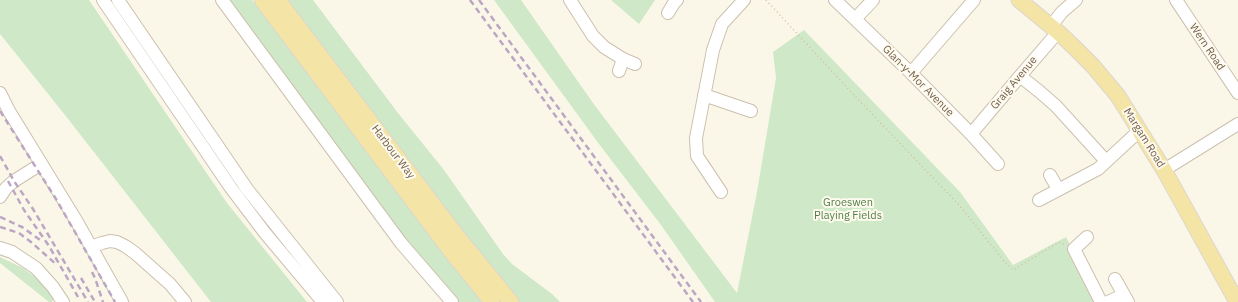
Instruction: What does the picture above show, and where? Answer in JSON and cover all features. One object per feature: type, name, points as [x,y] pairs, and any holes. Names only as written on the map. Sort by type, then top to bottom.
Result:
[{"type":"main road","name":"Harbour Way","points":[[262,0],[450,250],[492,302]]},
{"type":"main road","name":"Harbour Way","points":[[278,0],[457,236],[511,302]]},
{"type":"main road","name":"Margam Road","points":[[1019,0],[1055,29],[1093,66],[1118,96],[1164,170],[1237,302]]},
{"type":"street","points":[[103,0],[231,188],[265,233],[322,302]]},
{"type":"street","points":[[118,0],[247,189],[337,302]]},
{"type":"street","points":[[222,0],[401,243],[452,302]]},
{"type":"street","points":[[570,0],[593,36],[604,47],[623,59],[635,64]]},
{"type":"street","points":[[714,189],[697,156],[696,138],[713,50],[722,24],[744,0]]},
{"type":"street","name":"Glan-y-Mor Avenue","points":[[835,0],[911,73],[971,134],[998,164]]},
{"type":"street","points":[[855,19],[873,0]]},
{"type":"street","points":[[911,73],[974,0]]},
{"type":"street","name":"Graig Avenue","points":[[971,134],[1020,76],[1055,29],[1062,12],[1076,0]]},
{"type":"street","name":"Wern Road","points":[[1176,0],[1238,93]]},
{"type":"street","points":[[668,13],[674,1]]},
{"type":"street","points":[[619,71],[623,59]]},
{"type":"street","points":[[1020,76],[1056,106],[1106,161]]},
{"type":"street","points":[[0,93],[9,111],[91,247],[122,302]]},
{"type":"street","points":[[704,95],[738,111],[751,111]]},
{"type":"street","points":[[1164,170],[1238,124]]},
{"type":"street","points":[[1039,200],[1098,169],[1139,131]]},
{"type":"street","points":[[0,197],[6,188],[14,181],[41,164]]},
{"type":"street","points":[[1050,175],[1058,190]]},
{"type":"street","points":[[1087,237],[1074,249],[1101,302]]},
{"type":"street","points":[[91,247],[110,241],[117,242],[125,246],[170,284],[185,302]]},
{"type":"street","points":[[0,248],[12,252],[36,268],[53,286],[63,302]]},
{"type":"street","points":[[1108,302],[1125,298],[1115,279]]},
{"type":"path","points":[[766,0],[959,205],[1013,270],[1060,242],[1074,249]]},
{"type":"green space","points":[[0,0],[89,0],[227,203],[307,302],[211,302],[0,34]]},
{"type":"green space","points":[[225,0],[252,0],[389,182],[485,302],[457,302],[384,215]]},
{"type":"green space","points":[[287,0],[313,0],[398,113],[444,170],[503,254],[512,264],[552,294],[560,302],[519,302],[516,300]]},
{"type":"green space","name":"Groeswen Playing Fields","points":[[494,0],[521,0],[593,103],[737,293],[757,192],[776,78],[773,52],[804,30],[960,192],[1013,265],[1066,237],[1099,302],[715,302],[661,225],[599,144]]},
{"type":"green space","points":[[611,0],[655,0],[639,24]]},
{"type":"green space","points":[[0,257],[23,268],[39,280],[53,294],[54,298],[52,302],[49,302],[0,263]]},
{"type":"railway","points":[[470,0],[693,302]]},
{"type":"railway","points":[[479,0],[701,302]]},
{"type":"railway","points":[[0,111],[56,199],[115,302]]},
{"type":"railway","points":[[0,156],[88,302]]},
{"type":"railway","points":[[8,181],[24,210],[49,246],[78,297]]},
{"type":"railway","points":[[0,217],[22,227],[43,242]]},
{"type":"railway","points":[[0,227],[19,233],[57,265]]},
{"type":"railway","points":[[92,272],[103,302]]},
{"type":"railway","points":[[81,278],[95,302]]}]
